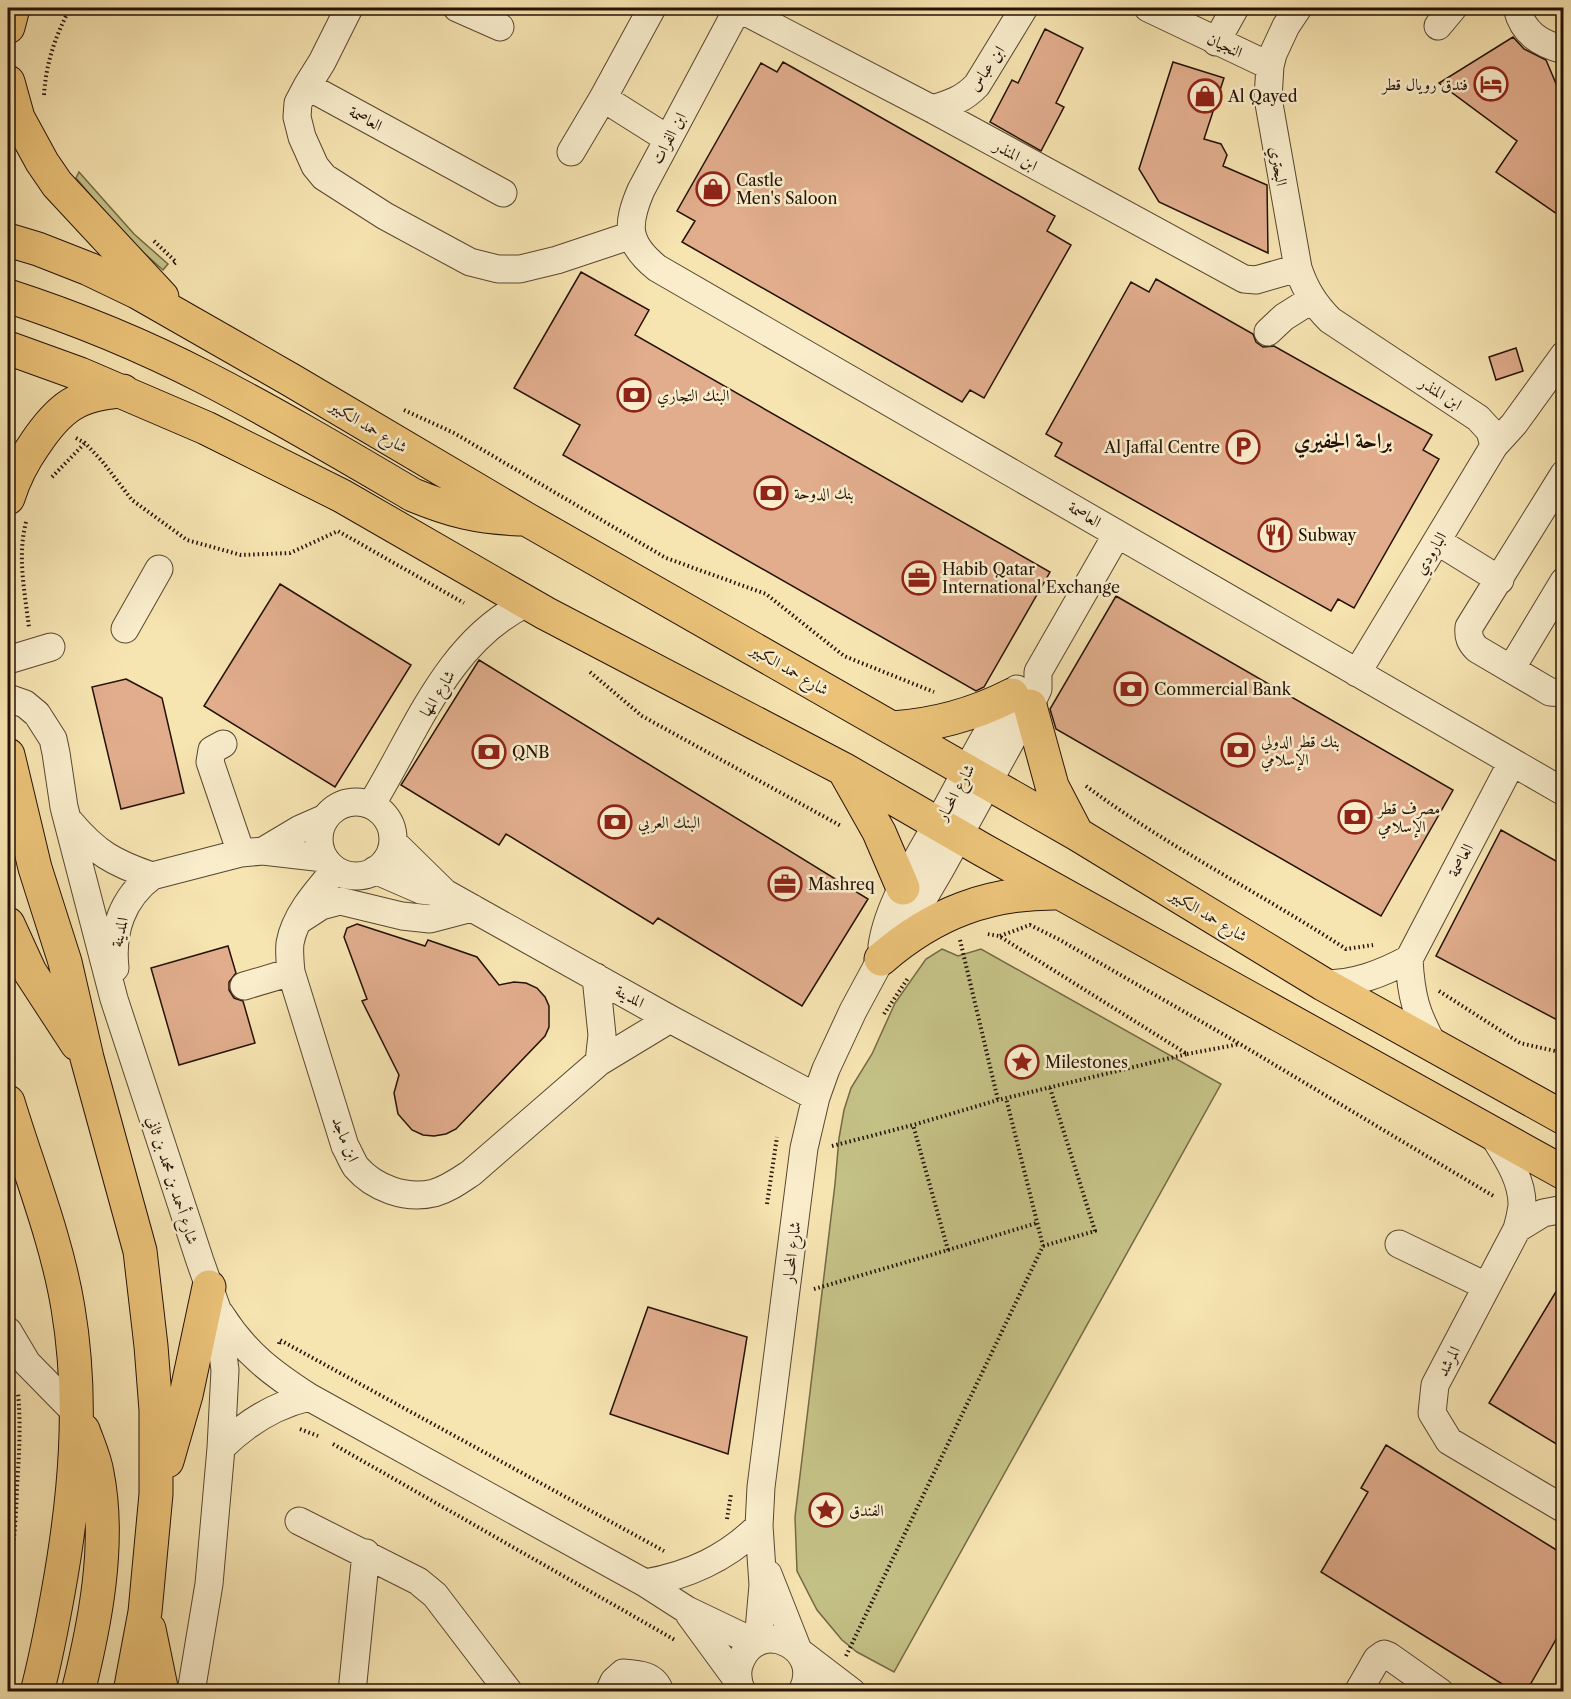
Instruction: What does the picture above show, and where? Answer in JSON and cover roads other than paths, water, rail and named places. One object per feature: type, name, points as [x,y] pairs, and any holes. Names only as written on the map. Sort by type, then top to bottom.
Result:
[{"type":"main road","points":[[8,82],[18,118],[27,138],[57,184],[184,320]]},
{"type":"main road","name":"شارع حمد الكبير","points":[[8,240],[88,269],[137,292],[526,519],[1077,834],[1323,984],[1563,1118]]},
{"type":"main road","points":[[8,296],[89,325],[206,378],[413,495],[449,509],[488,518],[526,519]]},
{"type":"main road","points":[[8,348],[123,392],[206,428],[342,496],[527,603],[843,769],[948,830],[1563,1173]]},
{"type":"main road","points":[[17,508],[25,459],[50,422],[78,401],[100,393],[123,392]]},
{"type":"main road","points":[[892,728],[944,722],[1021,700],[1056,794],[1077,834]]},
{"type":"main road","points":[[8,755],[35,868],[65,962],[87,1058],[140,1251],[156,1410],[156,1494],[145,1612],[130,1692]]},
{"type":"main road","points":[[843,769],[879,832],[903,888]]},
{"type":"main road","points":[[881,959],[913,933],[948,914],[989,899],[1036,892],[1059,892]]},
{"type":"main road","points":[[8,924],[42,993],[87,1058]]},
{"type":"main road","points":[[8,1102],[57,1258],[68,1308],[77,1414],[73,1497],[65,1553],[46,1659],[37,1692]]},
{"type":"main road","points":[[156,1494],[213,1298]]},
{"type":"main road","points":[[77,1414],[97,1471],[102,1525],[93,1623],[78,1692]]},
{"type":"main road","points":[[145,1612],[162,1692]]},
{"type":"street","points":[[349,8],[298,104],[297,117],[302,137],[315,166],[324,177],[386,216],[470,262],[498,270],[520,269],[557,260],[632,235]]},
{"type":"street","points":[[457,8],[500,27]]},
{"type":"street","points":[[571,152],[652,8]]},
{"type":"street","name":"ابن المنذر","points":[[738,8],[932,109],[1244,279],[1256,280],[1298,268]]},
{"type":"street","name":"ابن الفرات","points":[[632,235],[631,213],[641,190],[738,8]]},
{"type":"street","name":"ابن عباس","points":[[932,109],[957,100],[977,85],[1024,8]]},
{"type":"street","name":"النجيان","points":[[1148,8],[1270,66]]},
{"type":"street","points":[[1216,42],[1235,8]]},
{"type":"street","name":"البحتري","points":[[1298,8],[1278,43],[1270,66],[1268,98],[1298,268],[1311,300],[1330,320]]},
{"type":"street","points":[[1517,8],[1520,21],[1532,36],[1551,47],[1560,59]]},
{"type":"street","name":"العاصمة","points":[[307,86],[503,193]]},
{"type":"street","points":[[603,98],[668,139]]},
{"type":"street","name":"العاصمة","points":[[632,235],[641,255],[657,268],[1562,789]]},
{"type":"street","points":[[1268,332],[1284,317],[1311,300]]},
{"type":"street","name":"ابن المنذر","points":[[1330,320],[1478,418],[1492,438]]},
{"type":"street","name":"البارودي","points":[[1357,672],[1437,541],[1492,438],[1514,424],[1563,355]]},
{"type":"street","points":[[1563,474],[1500,580],[1469,627],[1472,644],[1477,649],[1550,692],[1563,693]]},
{"type":"street","name":"شارع المحــار","points":[[757,1643],[763,1585],[759,1526],[762,1476],[804,1148],[816,1097],[838,1040],[881,959],[913,916],[948,830],[1021,700],[1026,677],[1038,672],[1117,534]]},
{"type":"street","points":[[1437,541],[1500,580]]},
{"type":"street","points":[[125,629],[159,569]]},
{"type":"street","points":[[1511,669],[1563,581]]},
{"type":"street","name":"شارع المها","points":[[371,805],[423,715],[476,638],[507,612],[527,603]]},
{"type":"street","name":"شارع أحمد بن محمد بن ثاني","points":[[8,698],[25,704],[37,714],[46,727],[56,753],[64,807],[114,999],[213,1298],[225,1370],[221,1448],[209,1584],[191,1692]]},
{"type":"street","points":[[223,744],[212,750],[210,762],[252,852]]},
{"type":"street","name":"العاصمة","points":[[1409,959],[1512,762]]},
{"type":"street","points":[[68,820],[97,851],[112,860],[152,876],[252,852],[325,818],[345,803],[358,802],[371,805],[383,814],[391,827],[393,842],[384,863],[375,870],[362,875],[348,875],[330,864],[252,852]]},
{"type":"street","points":[[325,818],[320,831],[320,845],[330,864]]},
{"type":"street","name":"شارع المحــار","points":[[881,959],[884,935],[903,888],[948,830]]},
{"type":"street","name":"المدينة","points":[[393,842],[445,893],[670,1019],[816,1097]]},
{"type":"street","name":"ابن ماجد","points":[[330,864],[290,941],[291,972],[345,1146],[356,1166],[374,1183],[394,1191],[414,1195],[432,1193],[450,1186],[471,1173],[599,1062],[670,1019]]},
{"type":"street","name":"المدينة","points":[[375,870],[421,890],[445,893]]},
{"type":"street","name":"المدينة","points":[[114,999],[117,984],[114,955],[116,929],[132,897],[141,884],[152,876]]},
{"type":"street","points":[[300,919],[321,906],[340,901],[402,916],[430,919],[472,908]]},
{"type":"street","points":[[1323,984],[1343,984],[1366,978],[1409,959],[1411,990],[1419,1019],[1434,1046]]},
{"type":"street","points":[[244,986],[291,972]]},
{"type":"street","points":[[596,977],[602,1035],[599,1062]]},
{"type":"street","name":"المرشد","points":[[1491,1132],[1509,1160],[1518,1186],[1522,1202],[1517,1229],[1435,1385],[1432,1413],[1449,1441],[1563,1509]]},
{"type":"street","points":[[1517,1229],[1544,1213],[1563,1209]]},
{"type":"street","points":[[1399,1244],[1486,1286]]},
{"type":"street","points":[[213,1298],[231,1331],[248,1352],[267,1369],[309,1397],[645,1583],[687,1610],[757,1643]]},
{"type":"street","points":[[8,1331],[27,1363],[77,1414]]},
{"type":"street","points":[[221,1448],[257,1419],[284,1405],[309,1397]]},
{"type":"street","points":[[299,1521],[418,1581],[435,1595],[509,1692]]},
{"type":"street","points":[[645,1583],[687,1574],[706,1565],[746,1539],[759,1526]]},
{"type":"street","points":[[352,1692],[366,1553]]},
{"type":"street","name":"شارع المحــار","points":[[761,1560],[773,1583],[807,1671],[802,1692]]},
{"type":"street","points":[[687,1610],[740,1687]]},
{"type":"street","points":[[740,1687],[739,1663],[743,1655],[757,1643],[768,1639],[789,1643],[852,1692]]},
{"type":"street","points":[[1358,1692],[1377,1659],[1384,1654],[1440,1692]]},
{"type":"street","points":[[609,1692],[614,1681],[623,1672],[643,1674],[657,1683],[660,1692]]},
{"type":"place","name":"فندق رويال قطر","points":[[1491,84]]},
{"type":"place","name":"Al Qayed","points":[[1205,96]]},
{"type":"place","name":"Castle Men's Saloon","points":[[713,189]]},
{"type":"place","name":"البنك التجاري","points":[[634,395]]},
{"type":"place","name":"Al Jaffal Centre","points":[[1243,447]]},
{"type":"place","name":"بنك الدوحة","points":[[771,493]]},
{"type":"place","name":"Subway","points":[[1275,535]]},
{"type":"place","name":"Habib Qatar International Exchange","points":[[919,578]]},
{"type":"place","name":"Commercial Bank","points":[[1131,689]]},
{"type":"place","name":"بنك قطر الدولي الإسلامي","points":[[1238,750]]},
{"type":"place","name":"QNB","points":[[489,752]]},
{"type":"place","name":"مصرف قطر الإسلامي","points":[[1355,817]]},
{"type":"place","name":"البنك العربي","points":[[615,822]]},
{"type":"place","name":"Mashreq","points":[[785,884]]},
{"type":"place","name":"Milestones","points":[[1022,1062]]},
{"type":"place","name":"الفندق","points":[[826,1510]]},
{"type":"district","name":"براحة الجفيري","points":[[1343,440]]}]
